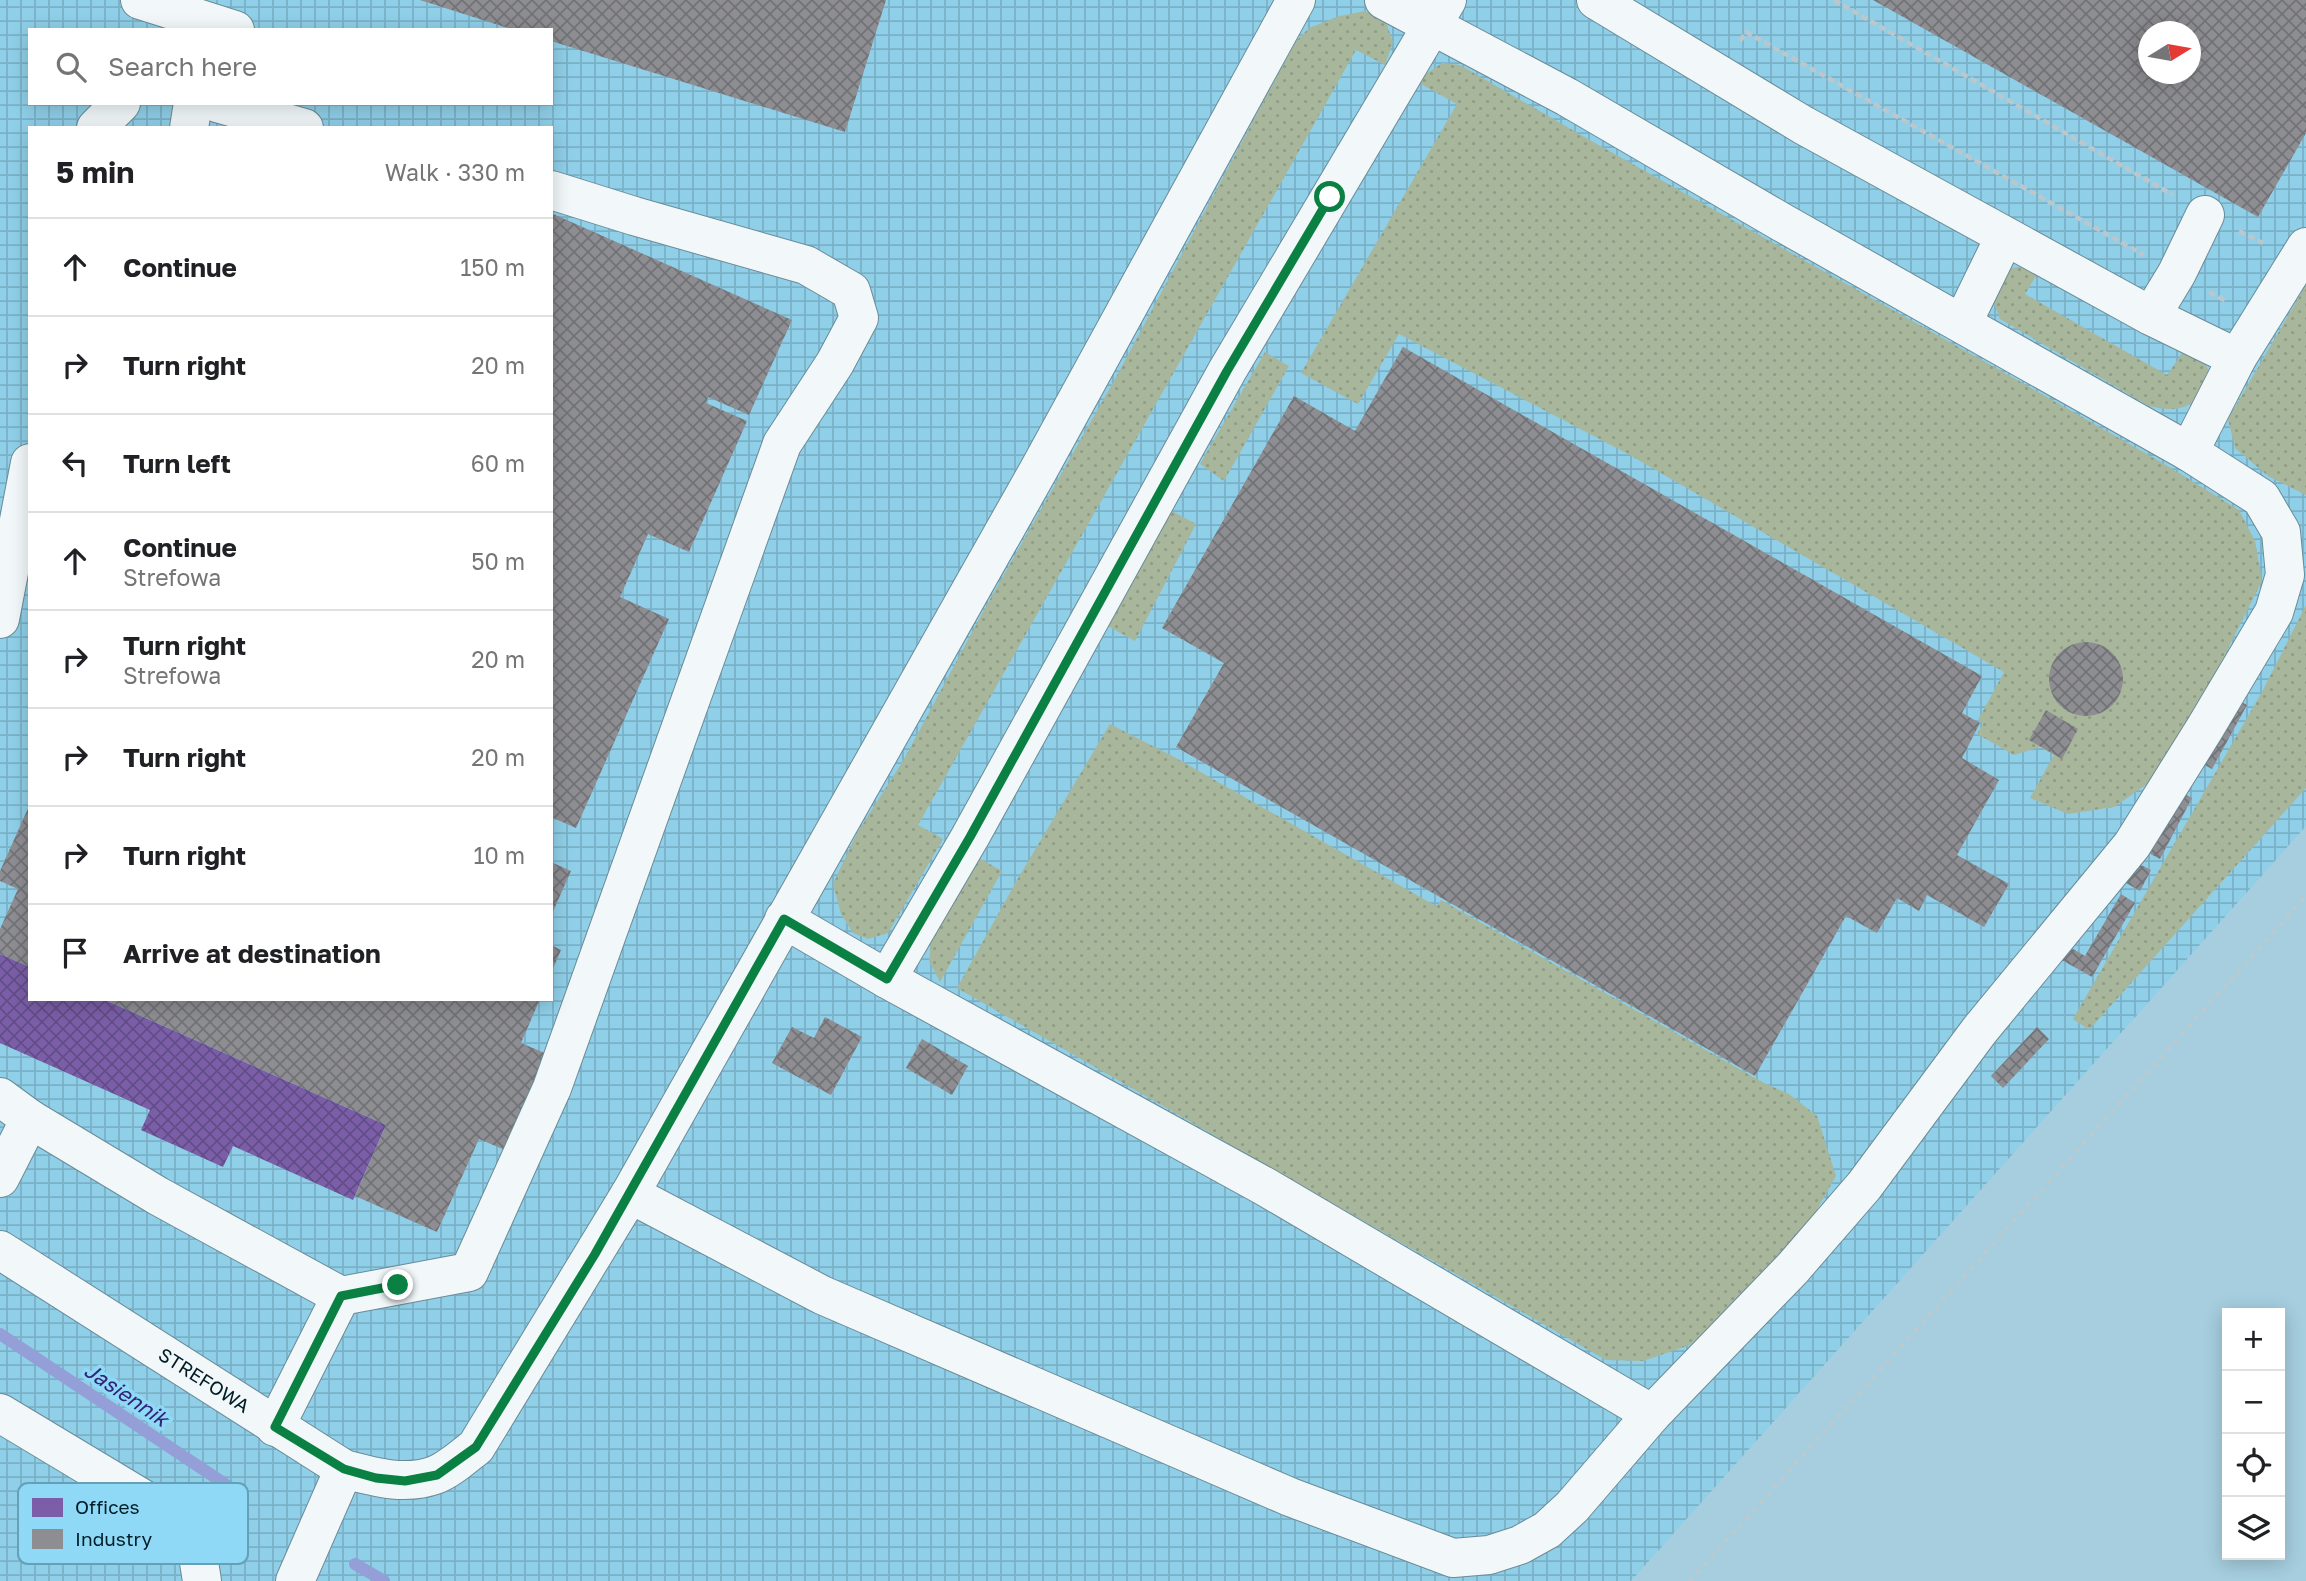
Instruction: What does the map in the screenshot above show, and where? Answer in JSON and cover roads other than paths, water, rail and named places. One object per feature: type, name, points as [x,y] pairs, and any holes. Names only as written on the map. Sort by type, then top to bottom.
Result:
[{"type":"street","points":[[140,0],[229,28]]},
{"type":"street","name":"STREFOWA","points":[[0,1250],[344,1469],[376,1478],[405,1481],[437,1475],[476,1447],[630,1194],[1038,471],[1296,0]]},
{"type":"street","points":[[630,1194],[822,1295],[1290,1497],[1454,1558],[1489,1555],[1520,1545],[1547,1530],[1572,1507],[1652,1414],[1792,1269],[1864,1186],[1979,1031],[2132,845],[2274,612],[2286,575],[2281,533],[2261,498],[2189,452],[1963,322],[1783,223],[1567,97],[1440,13],[1384,0]]},
{"type":"street","points":[[1596,0],[1803,125],[2151,316],[2237,358]]},
{"type":"street","points":[[887,979],[970,837],[1227,371],[1440,13]]},
{"type":"street","points":[[98,126],[119,105]]},
{"type":"street","points":[[189,126],[193,105]]},
{"type":"street","points":[[224,105],[296,126]]},
{"type":"street","points":[[0,1178],[15,1108],[158,1196],[341,1296],[469,1272],[552,1087],[782,444],[835,363],[859,318],[851,291],[806,265],[553,191]]},
{"type":"street","points":[[2151,316],[2177,273],[2205,215]]},
{"type":"street","points":[[1963,322],[2005,236]]},
{"type":"street","points":[[2189,452],[2237,358],[2306,247]]},
{"type":"street","points":[[0,619],[28,473]]},
{"type":"street","points":[[784,919],[887,979],[1264,1186],[1652,1414]]},
{"type":"street","points":[[275,1427],[341,1296]]},
{"type":"street","points":[[0,1413],[116,1483]]},
{"type":"street","points":[[295,1581],[344,1469]]},
{"type":"waterway","name":"Jasiennik","points":[[0,1334],[224,1483]]},
{"type":"waterway","name":"Jasiennik","points":[[355,1564],[384,1581]]},
{"type":"railway","points":[[1690,1581],[2306,896]]}]
